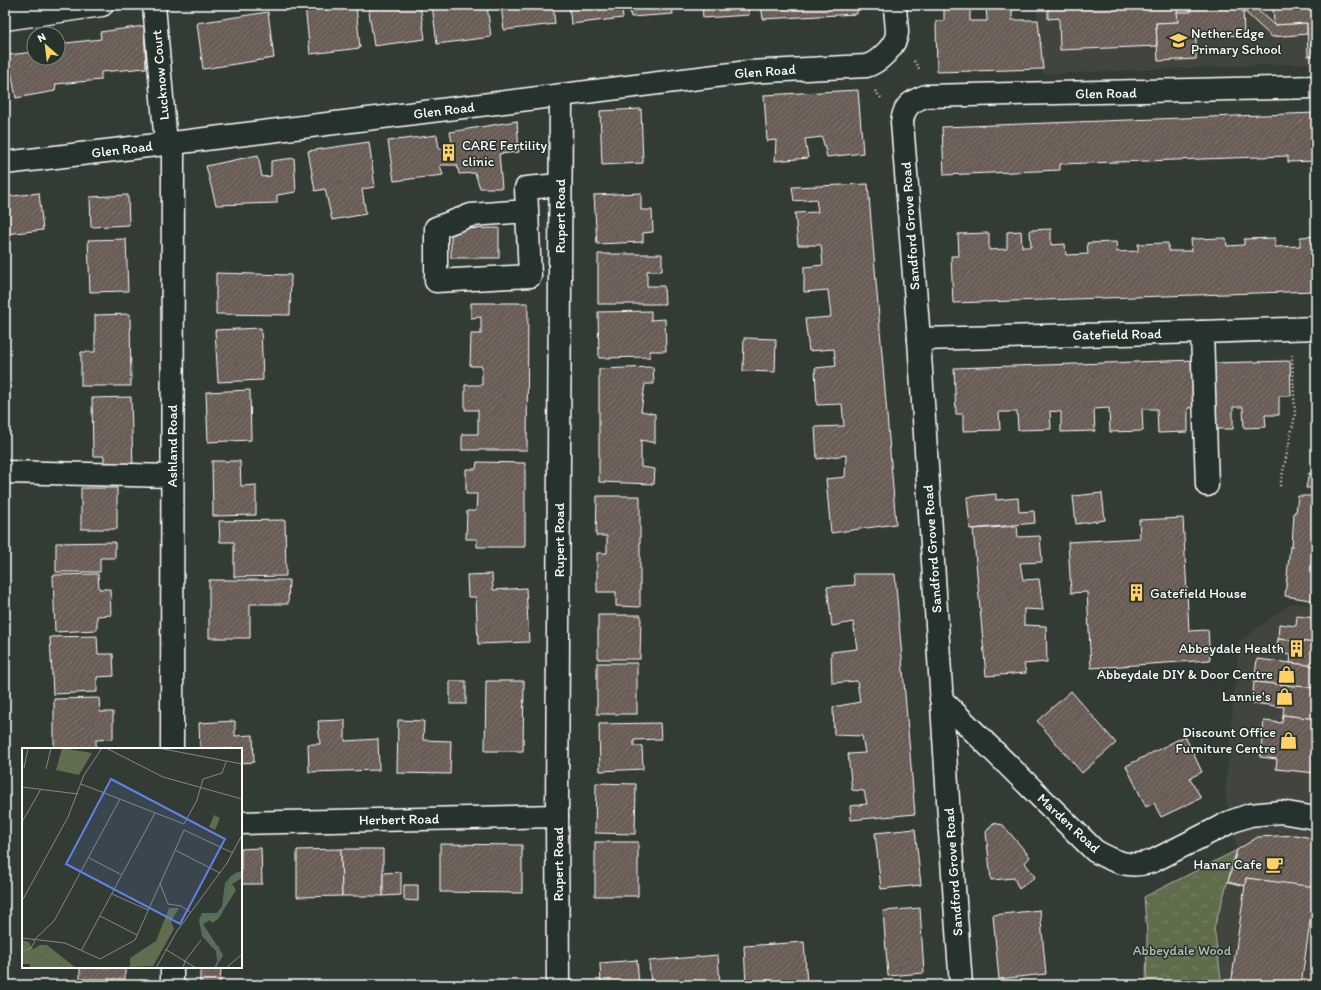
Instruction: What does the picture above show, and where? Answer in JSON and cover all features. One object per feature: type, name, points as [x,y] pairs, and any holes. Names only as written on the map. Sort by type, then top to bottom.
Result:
[{"type":"street","points":[[5,19],[102,5]]},
{"type":"street","name":"Lucknow Court","points":[[154,5],[170,144]]},
{"type":"street","points":[[894,5],[897,33]]},
{"type":"street","name":"Glen Road","points":[[5,163],[748,72],[870,65],[881,58],[889,49],[896,38],[897,33]]},
{"type":"street","name":"Glen Road","points":[[903,117],[907,107],[919,98],[926,96],[1316,87]]},
{"type":"street","name":"Rupert Road","points":[[558,985],[557,816],[561,96]]},
{"type":"street","name":"Sandford Grove Road","points":[[903,117],[961,985]]},
{"type":"street","name":"Ashland Road","points":[[170,144],[172,748]]},
{"type":"street","points":[[526,211],[471,215],[436,228],[436,281],[530,276],[526,188],[560,185]]},
{"type":"street","name":"Gatefield Road","points":[[919,339],[1316,328]]},
{"type":"street","points":[[1202,332],[1207,486]]},
{"type":"street","points":[[5,472],[172,476]]},
{"type":"street","name":"Marden Road","points":[[941,700],[1095,851],[1115,861],[1128,864],[1145,864],[1230,822],[1250,815],[1281,812],[1316,818]]},
{"type":"street","name":"Herbert Road","points":[[242,822],[557,816]]},
{"type":"street","points":[[172,968],[172,985]]},
{"type":"path","points":[[897,33],[936,96]]},
{"type":"path","points":[[853,66],[903,117]]},
{"type":"path","points":[[1280,486],[1295,415],[1291,329]]},
{"type":"shaded area","name":"Nether Edge Primary School","points":[[1036,5],[1316,5],[1316,63],[1043,74]]},
{"type":"shaded area","points":[[1291,603],[1316,605],[1316,985],[1222,985],[1214,928],[1237,850],[1225,794],[1239,642]]},
{"type":"green space","name":"Abbeydale Wood","points":[[1237,850],[1214,928],[1222,985],[1146,985],[1147,934],[1144,897]]},
{"type":"building","points":[[305,5],[356,6],[360,48],[310,54]]},
{"type":"building","points":[[368,5],[420,5],[425,39],[374,46]]},
{"type":"building","points":[[432,5],[487,5],[491,37],[437,44]]},
{"type":"building","points":[[501,5],[553,5],[555,24],[504,30]]},
{"type":"building","points":[[569,5],[621,5],[623,18],[571,24]]},
{"type":"building","points":[[629,5],[672,5],[673,14],[631,17]]},
{"type":"building","points":[[702,5],[748,5],[749,15],[703,18]]},
{"type":"building","points":[[761,5],[857,5],[857,14],[763,19]]},
{"type":"building","points":[[1048,5],[1177,5],[1178,22],[1156,23],[1157,46],[1060,50],[1059,18],[1048,19]]},
{"type":"building","points":[[1191,5],[1243,5],[1244,35],[1196,37],[1196,59],[1158,61],[1156,23],[1178,22],[1177,12],[1191,12]]},
{"type":"building","points":[[1243,5],[1252,5],[1274,25],[1307,23],[1307,34],[1272,37],[1243,10]]},
{"type":"building","points":[[1273,5],[1316,5],[1316,56],[1308,56],[1307,23],[1274,25]]},
{"type":"building","points":[[986,6],[1012,6],[1012,20],[1038,20],[1043,69],[937,72],[936,21],[944,21],[944,7],[970,7],[970,21],[987,21]]},
{"type":"building","points":[[268,12],[274,58],[203,69],[197,23]]},
{"type":"building","points":[[144,26],[146,68],[101,72],[101,80],[56,84],[55,91],[16,98],[8,55],[26,53],[26,66],[66,66],[66,43],[101,39],[100,32]]},
{"type":"building","points":[[858,90],[863,153],[827,157],[822,137],[805,139],[808,158],[775,161],[776,140],[767,141],[764,95]]},
{"type":"building","points":[[641,109],[643,163],[602,165],[600,111]]},
{"type":"building","points":[[1316,113],[1316,161],[1288,162],[1288,156],[1060,164],[1060,170],[944,175],[942,127]]},
{"type":"building","name":"CARE Fertility clinic","points":[[517,121],[519,152],[499,154],[502,188],[480,188],[475,173],[459,174],[457,165],[440,165],[443,175],[394,181],[388,141],[437,135],[439,149],[453,148],[450,132]]},
{"type":"building","points":[[369,142],[375,187],[362,189],[366,214],[332,220],[325,189],[315,191],[308,151]]},
{"type":"building","points":[[258,155],[262,177],[271,176],[271,161],[294,158],[296,192],[277,195],[277,203],[216,205],[206,166]]},
{"type":"building","points":[[868,184],[896,524],[831,533],[826,479],[845,477],[846,455],[817,459],[815,427],[844,426],[842,404],[817,405],[815,368],[836,366],[834,349],[809,351],[805,319],[831,317],[828,290],[804,292],[804,267],[823,265],[821,245],[798,245],[795,213],[818,212],[816,199],[794,201],[792,187]]},
{"type":"building","points":[[39,193],[43,230],[5,234],[5,197]]},
{"type":"building","points":[[641,193],[641,210],[652,210],[653,232],[643,233],[643,242],[597,244],[594,195]]},
{"type":"building","points":[[128,195],[129,225],[91,227],[90,197]]},
{"type":"building","points":[[499,228],[499,258],[451,258],[451,229]]},
{"type":"building","points":[[1051,229],[1051,245],[1065,244],[1066,255],[1088,254],[1087,243],[1116,242],[1117,252],[1138,251],[1138,244],[1168,243],[1169,251],[1192,251],[1191,239],[1226,238],[1227,246],[1244,245],[1244,239],[1275,238],[1275,247],[1300,246],[1300,237],[1316,236],[1316,291],[953,303],[951,256],[959,256],[958,234],[989,233],[989,250],[1007,249],[1007,232],[1021,231],[1022,247],[1031,247],[1030,230]]},
{"type":"building","points":[[126,239],[128,291],[90,292],[88,240]]},
{"type":"building","points":[[598,254],[662,254],[662,271],[647,271],[647,286],[664,286],[665,304],[598,304]]},
{"type":"building","points":[[216,273],[291,275],[290,315],[216,314]]},
{"type":"building","points":[[471,303],[528,303],[527,450],[462,450],[462,434],[478,434],[478,410],[465,410],[465,385],[482,385],[482,366],[470,366],[471,334],[481,334],[481,317],[471,318]]},
{"type":"building","points":[[651,311],[651,320],[665,319],[666,351],[650,351],[650,357],[599,358],[598,312]]},
{"type":"building","points":[[130,314],[131,386],[81,386],[81,352],[95,352],[95,315]]},
{"type":"building","points":[[261,328],[263,380],[218,382],[215,330]]},
{"type":"building","points":[[744,338],[776,339],[775,372],[743,371]]},
{"type":"building","points":[[1196,360],[1198,407],[1188,408],[1188,432],[1158,433],[1157,409],[1142,409],[1143,431],[1110,432],[1109,408],[1094,409],[1095,431],[1061,432],[1061,412],[1050,411],[1051,429],[1018,430],[1017,412],[999,412],[1000,430],[963,431],[963,414],[956,414],[954,368]]},
{"type":"building","points":[[1290,361],[1291,396],[1279,396],[1279,415],[1265,415],[1266,427],[1244,428],[1243,407],[1233,407],[1233,429],[1212,429],[1211,363]]},
{"type":"building","points":[[653,367],[654,384],[645,384],[641,411],[655,414],[655,443],[641,440],[641,467],[655,469],[654,484],[599,482],[599,369]]},
{"type":"building","points":[[250,390],[251,440],[208,442],[206,392]]},
{"type":"building","points":[[131,397],[133,469],[104,469],[104,456],[93,456],[92,398]]},
{"type":"building","points":[[212,461],[240,461],[241,486],[256,485],[256,515],[213,516]]},
{"type":"building","points":[[477,462],[525,463],[525,547],[477,547],[477,539],[466,539],[467,511],[476,511],[477,494],[466,494],[466,469],[476,469]]},
{"type":"building","points":[[1309,473],[1316,475],[1316,488],[1306,488]]},
{"type":"building","points":[[81,488],[117,488],[117,529],[81,529]]},
{"type":"building","points":[[1102,493],[1105,520],[1076,524],[1073,496]]},
{"type":"building","points":[[996,494],[996,500],[1018,498],[1019,512],[1034,511],[1035,523],[970,529],[967,497]]},
{"type":"building","points":[[597,496],[640,496],[640,607],[616,606],[616,592],[597,592],[597,553],[607,553],[607,536],[596,536]]},
{"type":"building","points":[[1298,496],[1316,496],[1316,601],[1285,596],[1290,546],[1292,547],[1294,512],[1296,512]]},
{"type":"building","name":"Gatefield House","points":[[1183,518],[1189,631],[1208,630],[1210,660],[1091,668],[1087,592],[1071,593],[1068,542],[1140,538],[1139,520]]},
{"type":"building","points":[[285,520],[286,576],[234,577],[234,542],[220,542],[219,521]]},
{"type":"building","points":[[1017,526],[1018,537],[1040,536],[1042,562],[1020,563],[1023,580],[1039,579],[1043,610],[1024,609],[1024,625],[1046,626],[1047,662],[1024,664],[1026,673],[986,676],[973,529]]},
{"type":"building","points":[[115,542],[115,558],[100,558],[100,572],[56,572],[56,543]]},
{"type":"building","points":[[98,574],[99,589],[110,589],[111,615],[97,616],[97,630],[55,632],[53,575]]},
{"type":"building","points":[[492,574],[493,590],[526,588],[529,642],[478,644],[476,597],[468,597],[467,575]]},
{"type":"building","points":[[853,574],[895,574],[915,814],[851,820],[850,806],[867,804],[864,791],[852,790],[848,754],[865,753],[862,736],[834,735],[833,707],[860,702],[857,681],[832,683],[831,652],[857,649],[853,622],[832,626],[827,587],[855,585]]},
{"type":"building","points":[[209,580],[289,580],[288,604],[250,604],[250,638],[209,638]]},
{"type":"building","points":[[598,615],[641,615],[640,659],[598,659]]},
{"type":"building","points":[[1297,616],[1316,618],[1316,643],[1278,639],[1279,624],[1296,626]]},
{"type":"building","points":[[97,636],[98,654],[113,654],[114,676],[97,677],[97,692],[53,694],[50,637]]},
{"type":"building","name":"Abbeydale Health","points":[[1278,639],[1316,643],[1316,666],[1290,663],[1291,655],[1276,653]]},
{"type":"building","name":"Abbeydale DIY & Door Centre","points":[[1257,659],[1316,666],[1316,688],[1254,682]]},
{"type":"building","points":[[597,663],[637,663],[637,714],[597,714]]},
{"type":"building","points":[[450,681],[466,681],[466,704],[450,704]]},
{"type":"building","points":[[486,681],[524,681],[523,751],[485,751]]},
{"type":"building","name":"Lannie's","points":[[1254,682],[1316,688],[1316,719],[1283,715],[1284,707],[1252,703]]},
{"type":"building","points":[[1071,691],[1116,743],[1082,773],[1037,721]]},
{"type":"building","points":[[99,698],[100,712],[113,712],[113,739],[96,740],[96,748],[54,748],[54,699]]},
{"type":"building","name":"Discount Office Furniture Centre","points":[[1283,715],[1316,719],[1316,773],[1276,769],[1277,759],[1260,757],[1264,721],[1282,723]]},
{"type":"building","points":[[345,720],[345,741],[378,739],[379,770],[309,772],[308,744],[320,744],[318,721]]},
{"type":"building","points":[[398,720],[424,721],[423,740],[451,741],[450,774],[397,773]]},
{"type":"building","points":[[235,721],[235,736],[253,735],[254,762],[242,763],[242,748],[200,748],[199,723]]},
{"type":"building","points":[[660,723],[661,739],[634,740],[634,746],[642,746],[643,769],[600,771],[599,724]]},
{"type":"building","points":[[1185,736],[1202,772],[1190,778],[1201,798],[1161,817],[1154,803],[1146,807],[1126,766]]},
{"type":"building","points":[[596,783],[636,784],[635,834],[595,833]]},
{"type":"building","points":[[993,823],[1003,825],[1030,857],[1025,863],[1035,877],[1019,889],[1014,878],[991,880],[986,832]]},
{"type":"building","points":[[915,829],[921,885],[881,889],[875,833]]},
{"type":"building","name":"Hanar Cafe","points":[[1296,835],[1316,839],[1316,888],[1246,878],[1245,886],[1228,882],[1237,850],[1258,837]]},
{"type":"building","points":[[595,842],[638,842],[638,896],[595,896]]},
{"type":"building","points":[[440,844],[522,845],[522,893],[440,892]]},
{"type":"building","points":[[261,848],[262,884],[242,884],[242,849]]},
{"type":"building","points":[[341,849],[342,896],[297,897],[297,850]]},
{"type":"building","points":[[341,849],[383,849],[383,896],[342,896]]},
{"type":"building","points":[[401,872],[401,895],[383,896],[383,873]]},
{"type":"building","points":[[1246,878],[1315,887],[1301,985],[1231,985]]},
{"type":"building","points":[[404,885],[418,885],[418,901],[404,900]]},
{"type":"building","points":[[920,908],[924,973],[888,976],[883,911]]},
{"type":"building","points":[[1040,910],[1046,974],[999,979],[993,915]]},
{"type":"building","points":[[804,942],[807,984],[746,985],[744,946]]},
{"type":"building","points":[[718,955],[720,985],[651,985],[649,961]]},
{"type":"building","points":[[637,960],[639,985],[601,985],[600,963]]},
{"type":"building","points":[[80,968],[125,968],[125,979],[80,979]]},
{"type":"building","points":[[200,968],[221,968],[220,985],[200,985]]},
{"type":"place","name":"Nether Edge Primary School","points":[[1178,41]]},
{"type":"place","name":"CARE Fertility clinic","points":[[449,153]]},
{"type":"place","name":"Gatefield House","points":[[1137,593]]},
{"type":"place","name":"Abbeydale Health","points":[[1297,648]]},
{"type":"place","name":"Abbeydale DIY & Door Centre","points":[[1286,674]]},
{"type":"place","name":"Lannie's","points":[[1284,696]]},
{"type":"place","name":"Discount Office Furniture Centre","points":[[1289,740]]},
{"type":"place","name":"Hanar Cafe","points":[[1275,864]]}]
